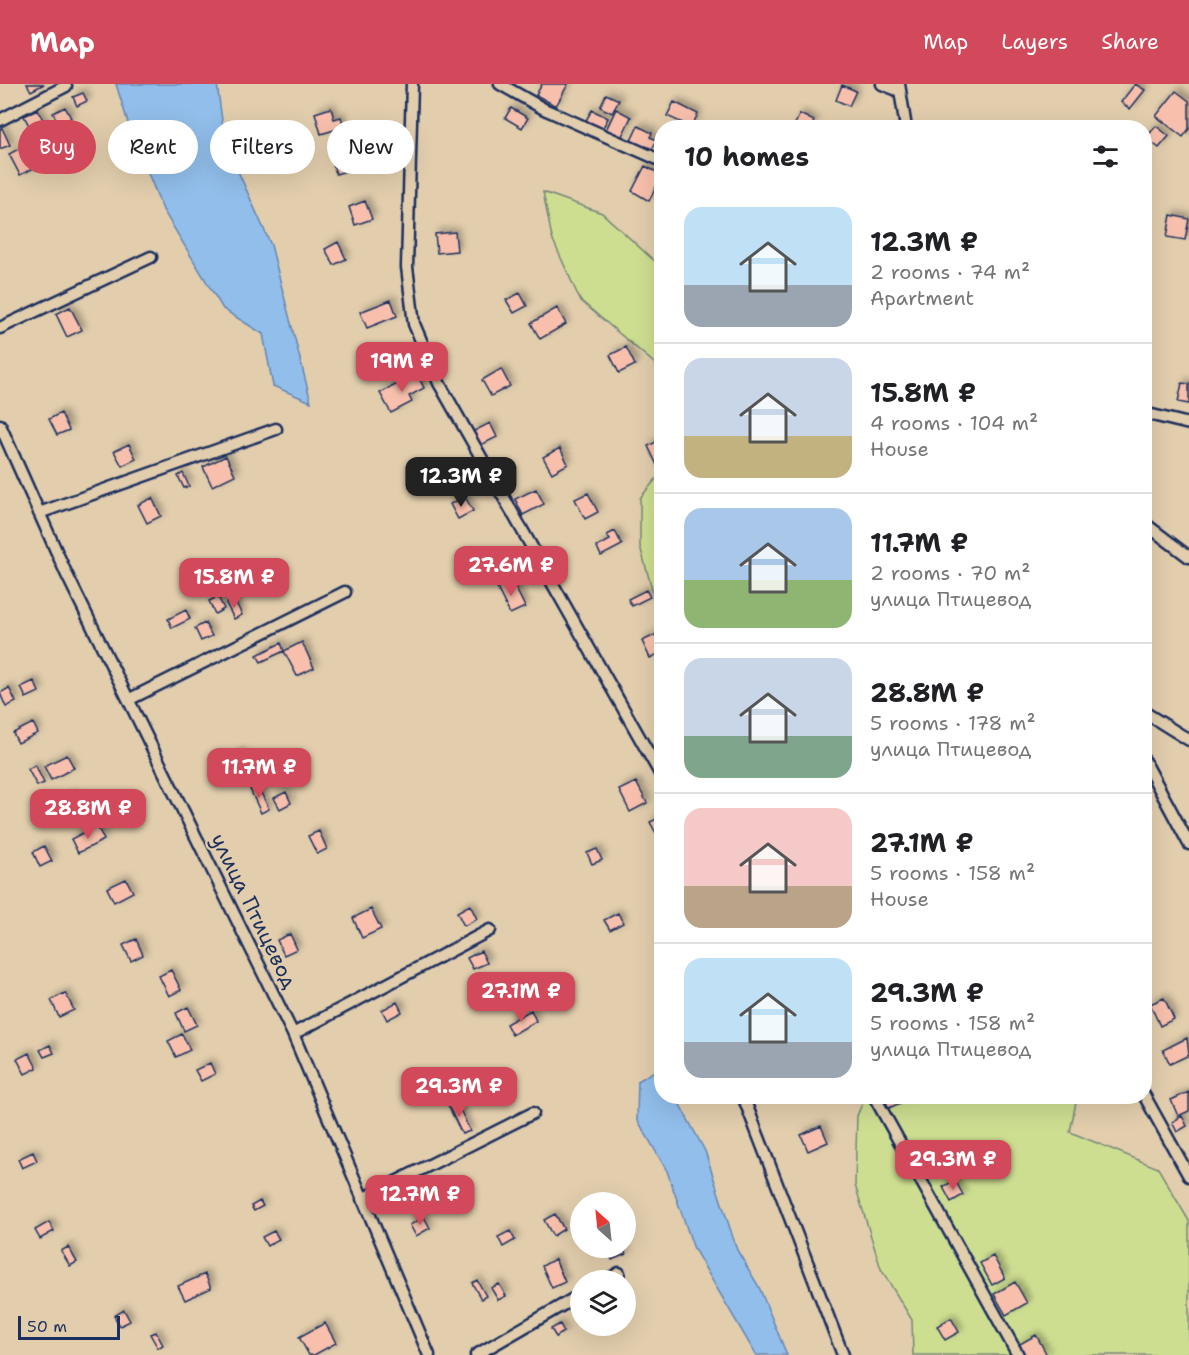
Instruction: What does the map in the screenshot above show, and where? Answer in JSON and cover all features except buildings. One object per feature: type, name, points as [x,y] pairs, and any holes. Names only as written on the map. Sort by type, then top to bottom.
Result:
[{"type":"street","points":[[412,84],[406,267],[414,324],[439,383],[654,763]]},
{"type":"street","points":[[500,84],[543,109],[654,158]]},
{"type":"street","points":[[882,84],[900,88],[905,120]]},
{"type":"street","points":[[0,120],[66,86]]},
{"type":"street","points":[[0,328],[151,257]]},
{"type":"street","points":[[1152,415],[1189,424]]},
{"type":"street","name":"улица Птицевод","points":[[0,425],[39,513],[293,1034],[429,1355]]},
{"type":"street","points":[[39,513],[276,429]]},
{"type":"street","points":[[1152,529],[1189,558]]},
{"type":"street","points":[[130,699],[345,592]]},
{"type":"street","points":[[1152,717],[1189,740]]},
{"type":"street","points":[[1152,775],[1189,844]]},
{"type":"street","points":[[293,1034],[490,930]]},
{"type":"street","points":[[746,1104],[843,1355]]},
{"type":"street","points":[[878,1104],[1018,1355]]},
{"type":"street","points":[[1149,1104],[1189,1176]]},
{"type":"street","points":[[362,1199],[533,1113]]},
{"type":"street","points":[[476,1355],[570,1301]]},
{"type":"green space","points":[[543,192],[602,213],[654,261],[654,363],[580,300],[552,238]]},
{"type":"green space","points":[[654,481],[654,597],[640,546],[640,498]]},
{"type":"green space","points":[[862,1104],[1076,1104],[1070,1132],[1158,1168],[1189,1221],[1189,1355],[913,1355],[912,1320],[881,1269],[855,1185],[857,1116]]},
{"type":"water","points":[[116,84],[217,84],[222,120],[210,120],[210,174],[239,174],[271,245],[311,402],[273,386],[263,334],[223,309],[163,210],[148,174],[198,174],[198,120],[127,120]]},
{"type":"water","points":[[654,1071],[654,1104],[680,1104],[705,1151],[737,1250],[759,1287],[787,1355],[756,1355],[694,1249],[667,1171],[637,1119],[638,1081]]}]
